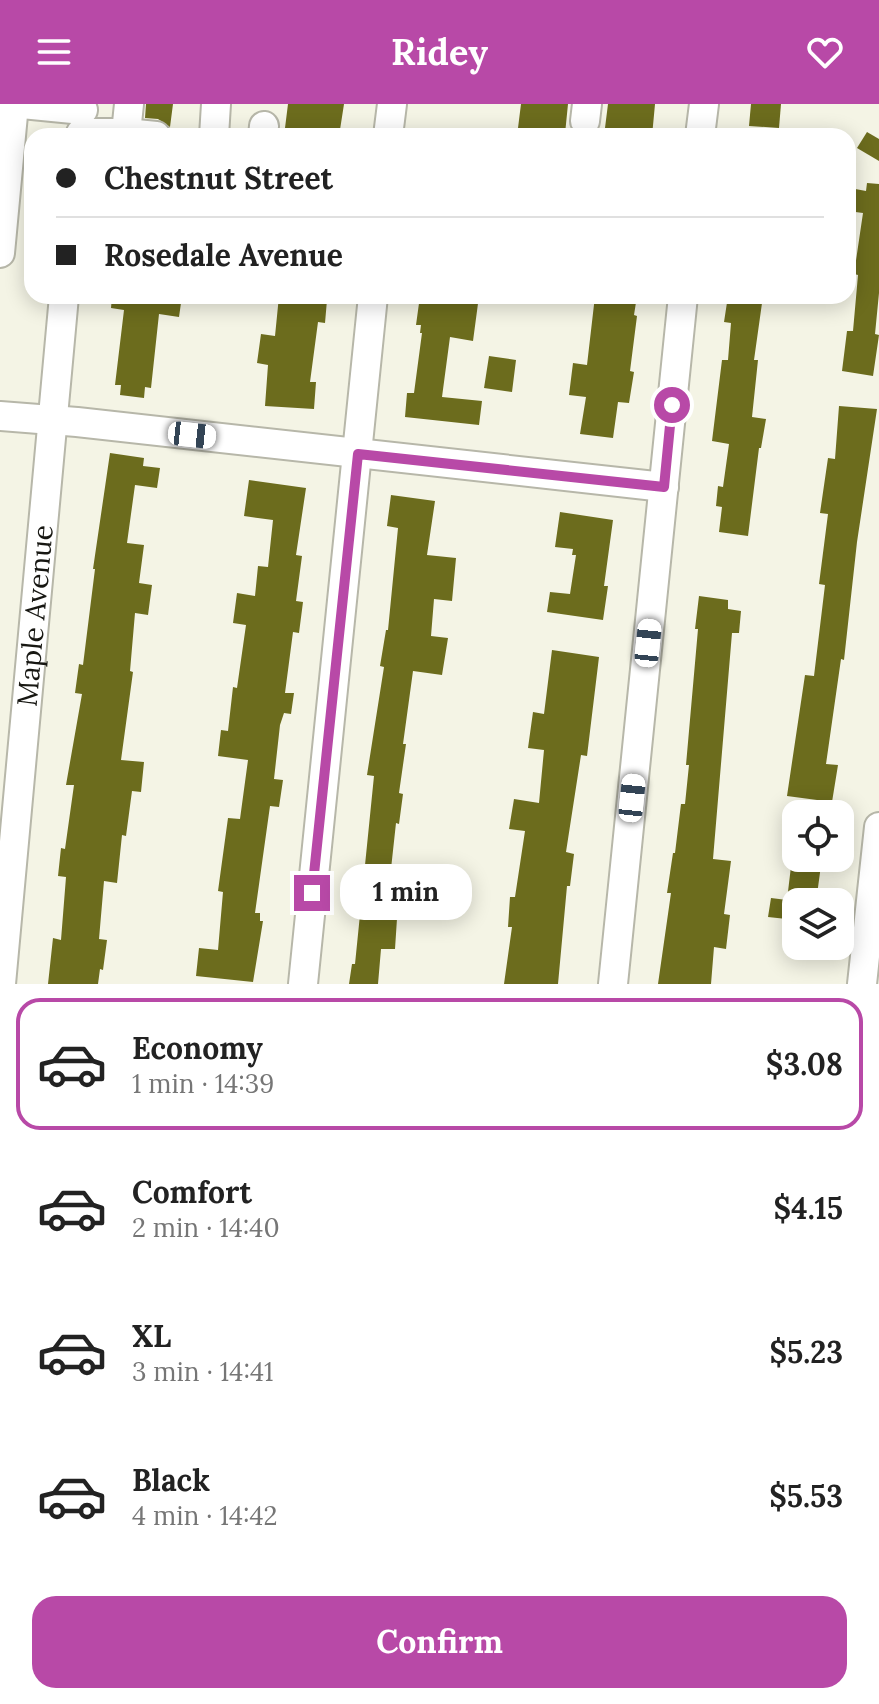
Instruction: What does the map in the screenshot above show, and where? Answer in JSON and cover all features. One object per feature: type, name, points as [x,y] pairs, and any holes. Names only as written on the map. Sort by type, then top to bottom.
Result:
[{"type":"street","points":[[0,253],[14,104]]},
{"type":"street","points":[[22,104],[108,128]]},
{"type":"street","points":[[127,128],[129,104]]},
{"type":"street","points":[[214,128],[216,104]]},
{"type":"street","points":[[389,128],[392,104]]},
{"type":"street","points":[[701,128],[704,104]]},
{"type":"street","name":"Maple Avenue","points":[[1,984],[63,304]]},
{"type":"street","points":[[303,984],[372,304]]},
{"type":"street","points":[[613,984],[682,304]]},
{"type":"street","points":[[0,416],[664,487]]},
{"type":"street","points":[[862,984],[879,827]]},
{"type":"building","points":[[146,104],[173,104],[170,127],[158,119],[145,118]]},
{"type":"building","points":[[288,104],[344,104],[340,128],[285,128]]},
{"type":"building","points":[[521,104],[568,104],[566,128],[518,128]]},
{"type":"building","points":[[608,104],[655,104],[653,128],[605,128]]},
{"type":"building","points":[[751,104],[781,104],[779,128],[749,126]]},
{"type":"building","points":[[867,132],[879,139],[879,161],[857,148]]},
{"type":"building","points":[[867,183],[879,184],[879,293],[875,334],[879,335],[873,376],[842,371],[847,331],[853,331],[856,304],[856,260],[863,213],[856,212],[856,189],[866,191]]},
{"type":"building","points":[[111,304],[181,304],[179,317],[159,314],[151,388],[145,387],[144,398],[120,395],[121,385],[115,385],[124,310],[111,308]]},
{"type":"building","points":[[278,304],[327,304],[325,323],[318,322],[310,382],[316,382],[314,409],[265,406],[268,365],[257,363],[261,334],[275,336]]},
{"type":"building","points":[[419,304],[478,304],[473,341],[450,337],[442,397],[482,401],[479,425],[405,417],[407,393],[414,393],[422,333],[421,325],[416,325]]},
{"type":"building","points":[[594,304],[636,304],[630,371],[634,372],[629,403],[618,402],[613,438],[580,434],[586,397],[569,395],[573,363],[587,365]]},
{"type":"building","points":[[727,304],[762,304],[754,360],[758,360],[752,417],[766,419],[759,448],[748,536],[719,532],[722,507],[716,506],[718,486],[723,487],[729,444],[712,441],[722,360],[728,360],[731,323],[724,322]]},
{"type":"building","points":[[489,356],[516,360],[512,392],[484,388]]},
{"type":"building","points":[[839,406],[877,409],[857,542],[844,660],[841,659],[826,764],[838,765],[832,800],[817,800],[787,796],[805,675],[814,676],[825,585],[819,584],[828,514],[820,513],[828,458],[835,459]]},
{"type":"building","points":[[110,453],[144,458],[143,466],[160,468],[157,488],[135,485],[127,543],[144,545],[139,583],[152,585],[148,615],[135,613],[130,671],[133,672],[121,760],[144,762],[141,792],[132,791],[126,836],[122,835],[117,883],[104,881],[99,939],[107,940],[98,984],[48,984],[53,938],[61,940],[66,877],[58,876],[74,785],[66,785],[82,694],[75,693],[79,664],[83,665]]},
{"type":"building","points":[[249,480],[306,488],[296,555],[302,556],[296,601],[303,602],[299,633],[293,632],[285,693],[294,693],[291,714],[284,713],[280,725],[274,779],[283,780],[279,807],[270,806],[255,913],[260,913],[260,921],[263,921],[253,982],[196,976],[199,948],[218,950],[223,892],[218,891],[228,818],[240,819],[248,760],[218,756],[221,730],[228,731],[233,687],[237,688],[246,625],[233,623],[237,593],[255,596],[258,566],[268,567],[273,520],[244,516]]},
{"type":"building","points":[[391,495],[435,501],[427,555],[456,558],[452,601],[434,599],[431,636],[448,638],[442,675],[413,671],[399,793],[403,794],[399,824],[396,823],[390,878],[393,878],[392,888],[399,888],[395,949],[381,949],[378,984],[349,984],[352,964],[355,964],[374,776],[367,775],[384,667],[380,666],[388,630],[398,528],[387,526]]},
{"type":"building","points":[[560,512],[613,520],[603,620],[547,612],[550,592],[570,594],[576,555],[572,555],[573,549],[555,547]]},
{"type":"building","points":[[699,596],[728,600],[728,609],[741,611],[739,633],[732,633],[713,859],[731,861],[724,914],[730,915],[726,949],[714,947],[711,984],[658,984],[671,893],[667,893],[673,853],[681,804],[685,804]]},
{"type":"building","points":[[552,650],[599,657],[587,756],[581,755],[566,852],[574,854],[570,886],[567,886],[558,984],[504,984],[512,927],[508,927],[510,897],[515,897],[525,831],[509,829],[514,799],[539,803],[544,750],[528,748],[533,712],[544,714]]},
{"type":"building","points":[[790,872],[820,872],[818,888],[788,888]]},
{"type":"building","points":[[771,898],[782,899],[782,918],[768,917]]},
{"type":"route","points":[[312,893],[358,454],[664,487],[672,405]]}]
